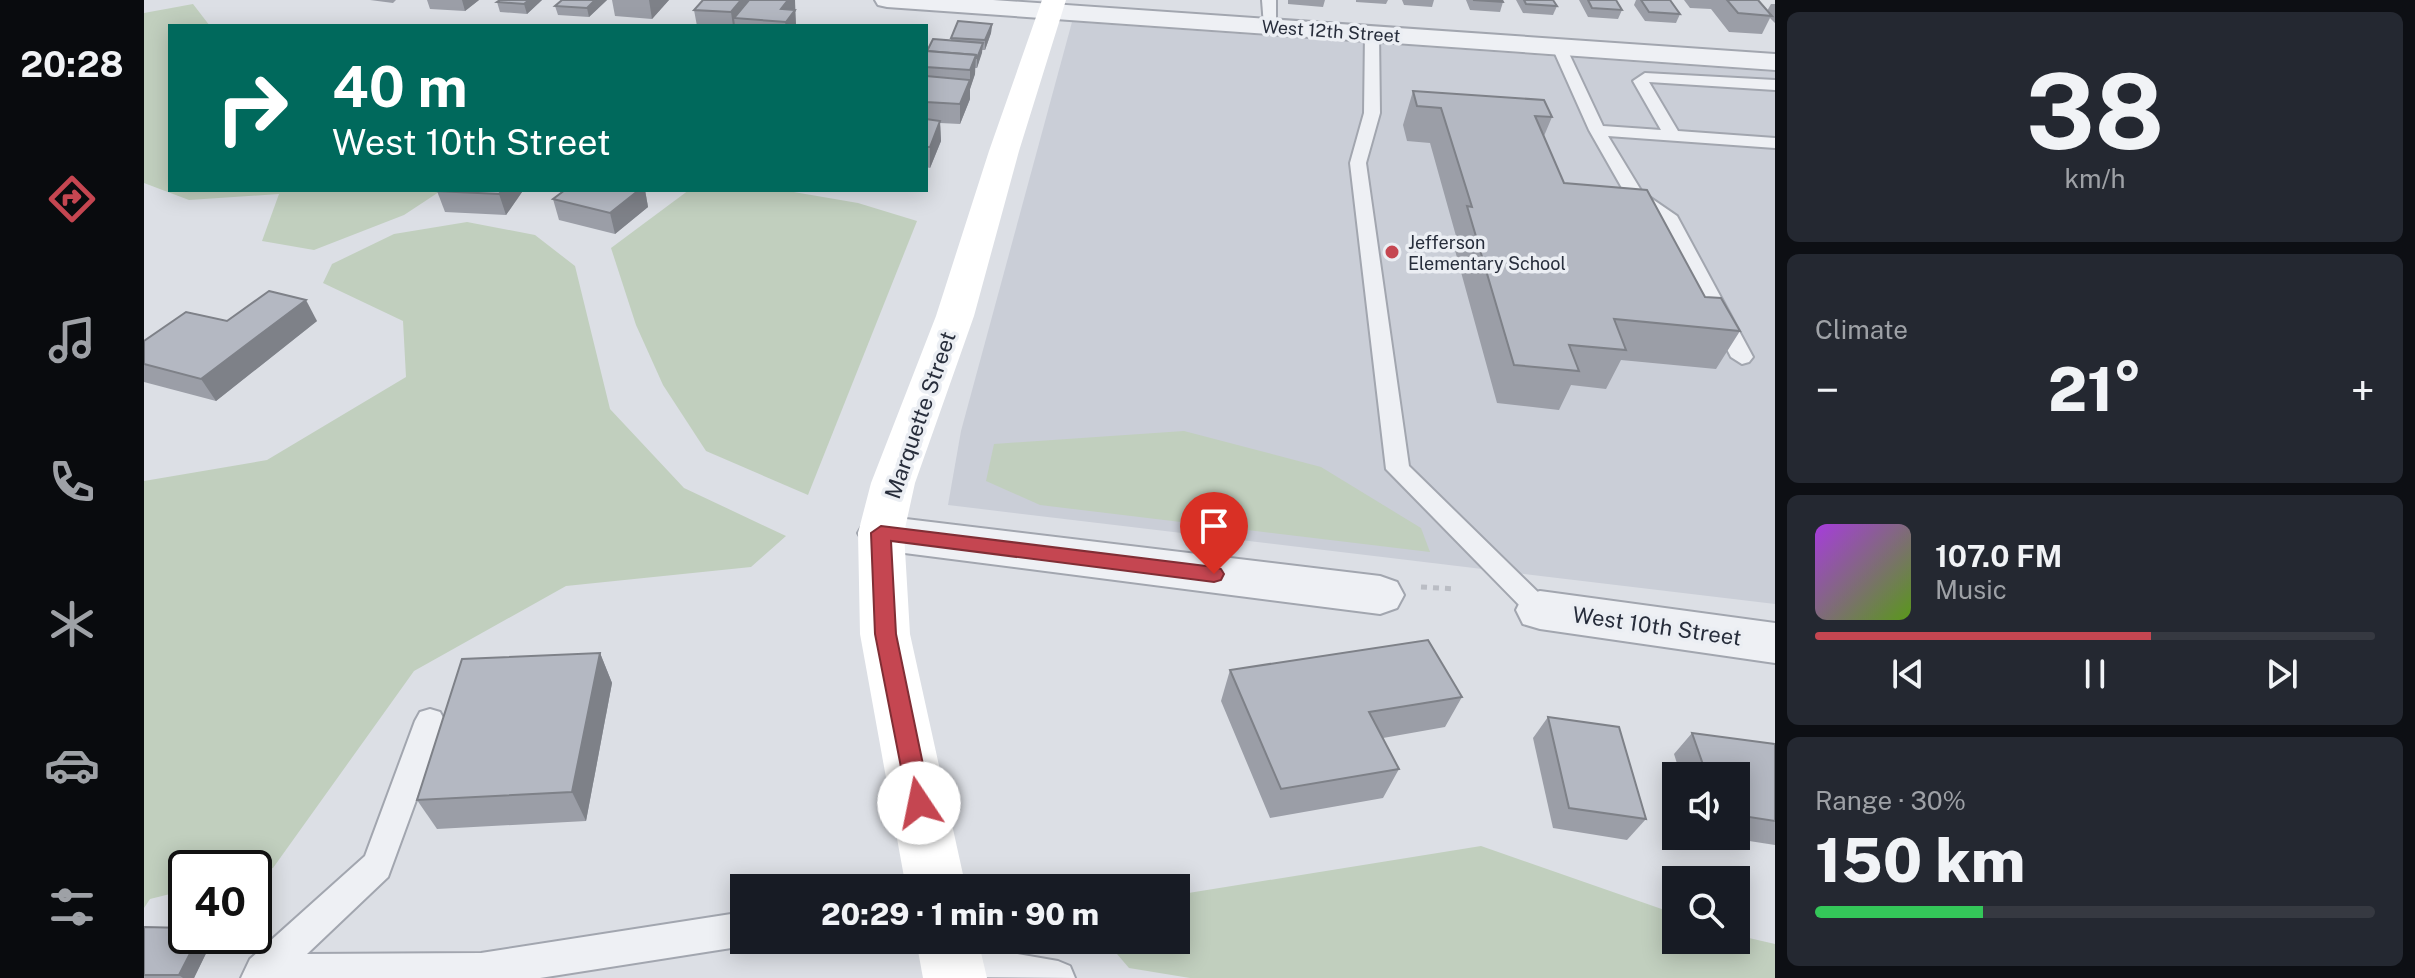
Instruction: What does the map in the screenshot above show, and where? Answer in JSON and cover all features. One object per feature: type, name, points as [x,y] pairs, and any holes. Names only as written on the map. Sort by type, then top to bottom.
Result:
[{"type":"street","name":"West 12th Street","points":[[887,0],[1052,6],[1271,26],[1775,62]]},
{"type":"street","name":"Marquette Street","points":[[933,874],[885,634],[881,533],[893,483],[955,316],[1052,6]]},
{"type":"street","points":[[881,533],[1380,595]]},
{"type":"street","name":"West 10th Street","points":[[1540,610],[1775,643]]},
{"type":"lane","points":[[1269,0],[1271,26]]},
{"type":"lane","points":[[1372,33],[1372,113],[1358,163],[1398,469],[1540,610]]},
{"type":"lane","points":[[1559,47],[1597,130],[1635,195],[1668,216],[1742,357]]},
{"type":"lane","points":[[1672,135],[1641,81],[1650,76],[1775,85]]},
{"type":"lane","points":[[1597,130],[1775,143]]},
{"type":"lane","points":[[259,975],[377,866],[430,721]]},
{"type":"lane","points":[[259,975],[481,970],[730,931]]},
{"type":"lane","points":[[951,959],[1058,978]]},
{"type":"shaded area","name":"Jefferson Elementary School","points":[[1072,22],[1775,72],[1775,604],[948,505],[961,431]]},
{"type":"green space","points":[[193,4],[208,24],[168,24],[168,192],[439,192],[404,215],[314,250],[262,241],[279,194],[189,200],[144,183],[144,13]]},
{"type":"green space","points":[[686,192],[794,192],[858,203],[917,221],[808,495],[706,451],[663,385],[636,325],[611,248]]},
{"type":"green space","points":[[467,222],[535,235],[575,266],[610,409],[684,488],[786,536],[751,567],[566,586],[414,671],[273,868],[272,850],[168,850],[168,894],[150,899],[144,908],[144,481],[267,460],[406,377],[403,321],[323,283],[332,264],[394,234]]},
{"type":"green space","points":[[1184,431],[1321,467],[1421,528],[1430,552],[1040,505],[986,481],[994,444]]},
{"type":"green space","points":[[1481,846],[1662,909],[1662,954],[1750,954],[1750,938],[1775,944],[1775,978],[1190,978],[1129,968],[1117,954],[1190,954],[1190,893]]},
{"type":"building","points":[[529,0],[524,4],[497,2]]},
{"type":"building","points":[[562,0],[595,0],[587,8],[555,6]]},
{"type":"building","points":[[703,0],[741,0],[731,12],[694,10]]},
{"type":"building","points":[[749,0],[788,0],[781,9],[795,10],[786,22],[734,18]]},
{"type":"building","points":[[1524,0],[1553,0],[1557,6],[1526,4]]},
{"type":"building","points":[[1588,0],[1616,0],[1622,10],[1592,8]]},
{"type":"building","points":[[1641,0],[1670,0],[1680,14],[1649,12]]},
{"type":"building","points":[[1727,0],[1758,0],[1772,16],[1738,13]]},
{"type":"building","points":[[958,21],[992,24],[985,40],[951,38]]},
{"type":"building","points":[[933,39],[983,43],[977,58],[976,55],[928,49]]},
{"type":"building","points":[[928,51],[976,55],[970,70],[928,67]]},
{"type":"building","points":[[928,76],[970,80],[960,104],[928,102]]},
{"type":"building","points":[[1413,91],[1544,100],[1552,117],[1535,116],[1564,183],[1647,190],[1705,297],[1721,298],[1740,331],[1614,319],[1626,350],[1569,345],[1579,371],[1514,365],[1467,206],[1472,207],[1441,108],[1417,106]]},
{"type":"building","points":[[928,119],[940,121],[930,147]]},
{"type":"building","points":[[458,192],[500,192],[499,194]]},
{"type":"building","points":[[562,192],[636,192],[610,213],[553,199]]},
{"type":"building","points":[[269,291],[306,300],[201,379],[144,364],[144,341],[186,312],[227,321]]},
{"type":"building","points":[[1428,640],[1462,697],[1369,712],[1399,769],[1281,789],[1230,670]]},
{"type":"building","points":[[600,653],[572,792],[417,800],[462,659]]},
{"type":"building","points":[[1548,717],[1619,727],[1646,819],[1569,808]]},
{"type":"building","points":[[1692,733],[1775,744],[1775,821],[1750,817],[1750,762],[1702,762]]},
{"type":"building","points":[[144,927],[168,928],[168,954],[190,954],[179,975],[144,975]]},
{"type":"place","name":"Jefferson Elementary School","points":[[1392,252]]},
{"type":"route","points":[[919,803],[885,634],[881,533],[1214,574]]}]
